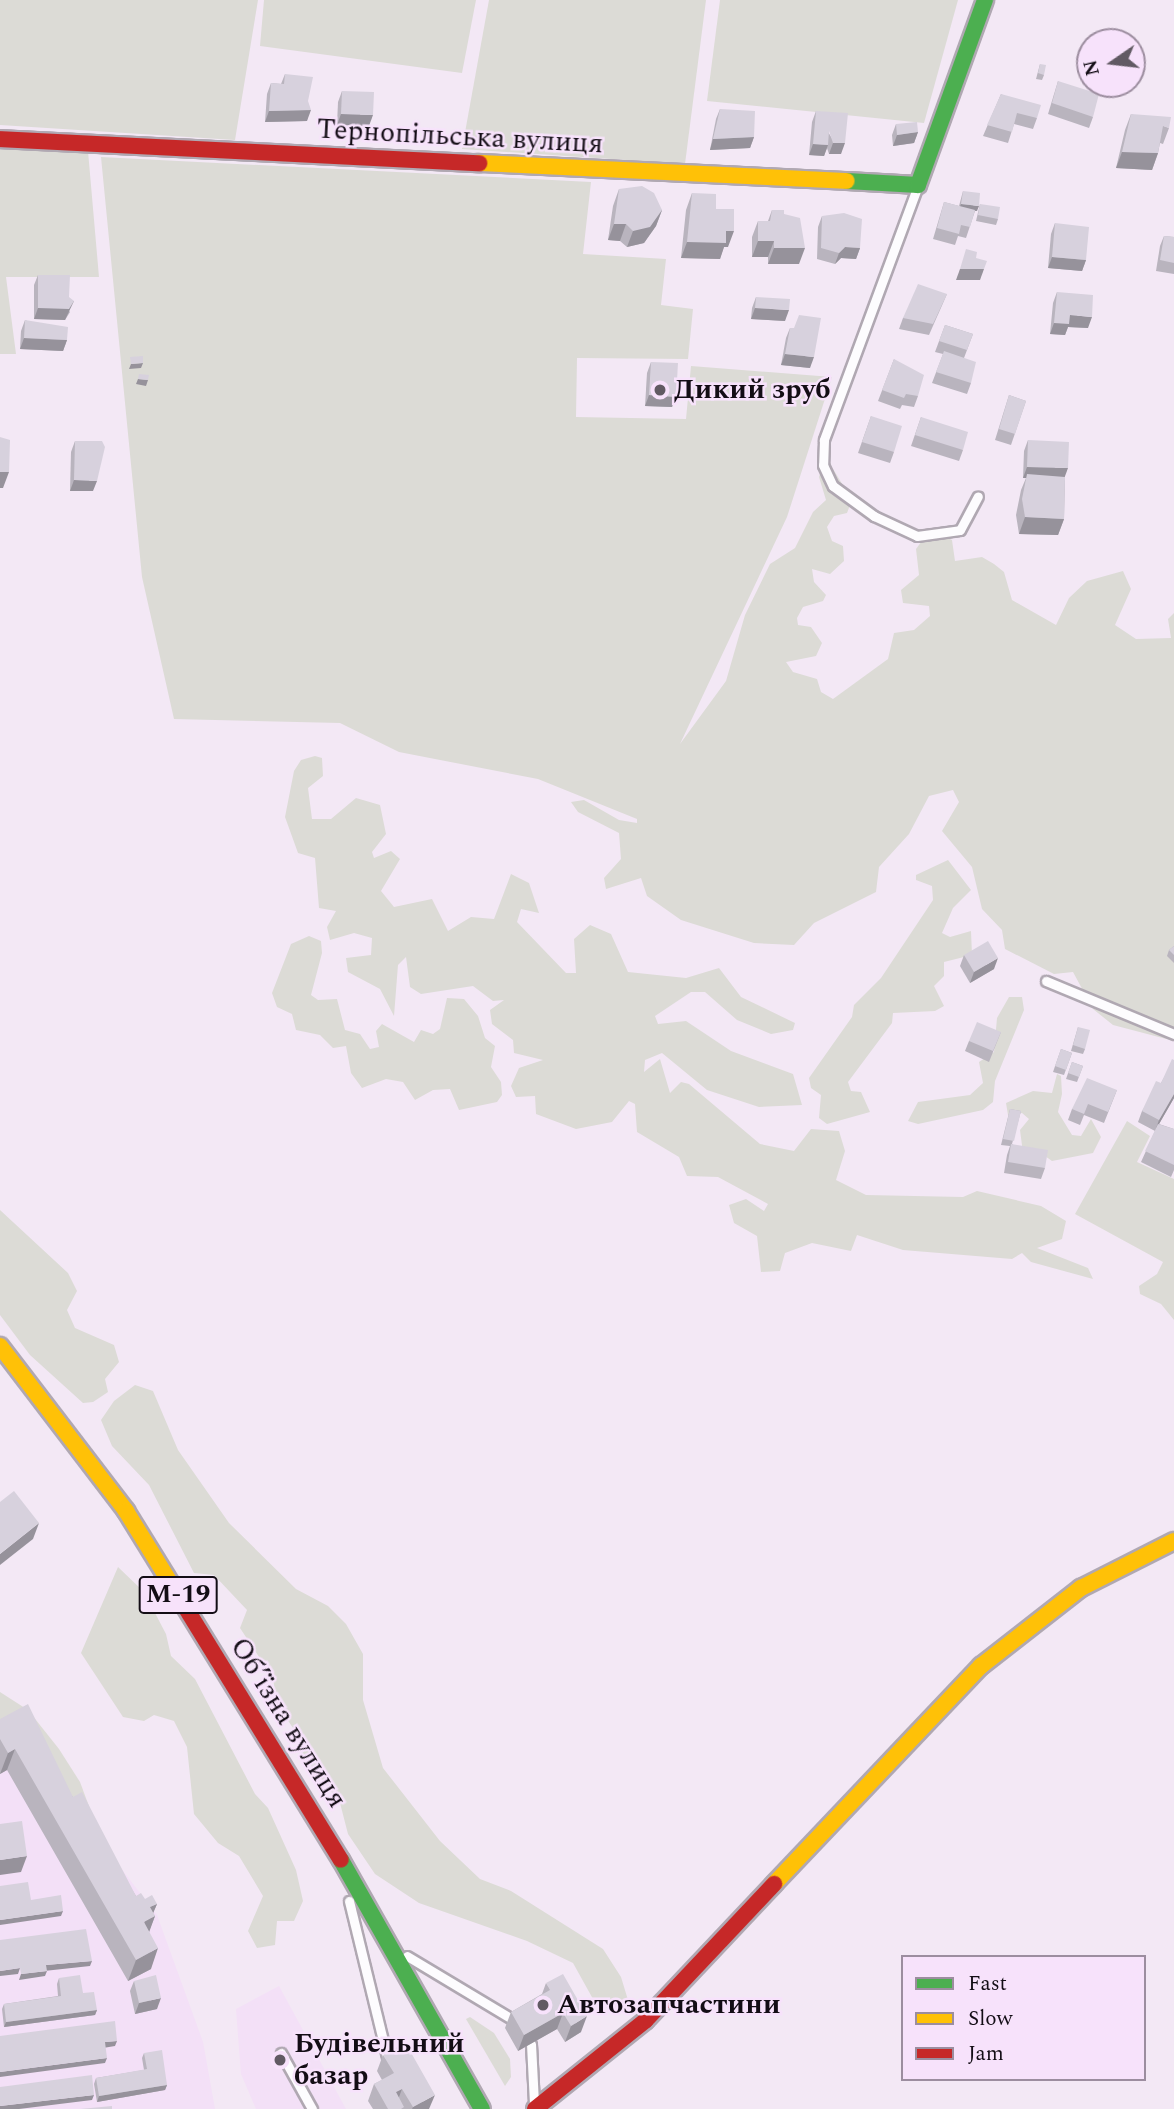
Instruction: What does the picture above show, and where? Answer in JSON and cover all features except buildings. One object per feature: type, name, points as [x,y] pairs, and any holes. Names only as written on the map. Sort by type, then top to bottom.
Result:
[{"type":"main road","points":[[918,185],[985,0]]},
{"type":"main road","name":"Тернопільська вулиця","points":[[0,139],[918,185]]},
{"type":"main road","name":"Обʼїзна вулиця","points":[[0,1346],[13,1368],[126,1511],[338,1855],[482,2109]]},
{"type":"main road","points":[[535,2109],[646,2020],[981,1666],[1082,1588],[1174,1541]]},
{"type":"lane","points":[[918,185],[837,401],[824,440],[823,465],[833,486],[874,516],[917,536],[960,530],[978,496]]},
{"type":"lane","points":[[1046,981],[1174,1034]]},
{"type":"lane","points":[[338,1855],[389,2065]]},
{"type":"lane","points":[[391,1946],[517,2022]]},
{"type":"lane","points":[[531,2044],[535,2109]]},
{"type":"lane","points":[[281,2053],[312,2109]]},
{"type":"shaded area","points":[[0,0],[258,0],[235,140],[0,125]]},
{"type":"shaded area","points":[[264,0],[476,0],[462,73],[260,46]]},
{"type":"shaded area","points":[[489,0],[706,0],[685,164],[462,149]]},
{"type":"shaded area","points":[[720,0],[958,0],[924,123],[707,101]]},
{"type":"shaded area","points":[[0,147],[88,151],[99,277],[6,277],[16,354],[0,354]]},
{"type":"shaded area","points":[[101,157],[591,182],[583,254],[666,259],[661,305],[693,309],[688,359],[577,358],[576,417],[686,419],[691,366],[832,377],[787,517],[680,744],[726,681],[745,615],[770,564],[795,548],[813,512],[826,500],[819,477],[823,465],[833,469],[852,500],[847,513],[834,516],[827,527],[832,541],[843,546],[844,561],[830,574],[812,569],[814,582],[826,595],[823,601],[803,607],[797,618],[798,625],[811,627],[822,643],[816,656],[786,662],[793,672],[817,679],[821,692],[833,699],[888,659],[894,633],[914,630],[930,616],[929,606],[903,603],[901,590],[919,575],[916,549],[930,530],[952,540],[955,561],[982,557],[994,564],[1004,572],[1012,600],[1056,625],[1069,598],[1087,581],[1123,571],[1131,589],[1115,625],[1136,639],[1171,638],[1168,619],[1174,613],[1174,1041],[1113,1025],[1093,1009],[1073,972],[1054,974],[1005,949],[1002,930],[982,909],[972,867],[942,831],[959,802],[953,790],[929,796],[909,834],[879,867],[876,892],[814,923],[794,945],[754,943],[681,920],[647,896],[641,878],[606,889],[604,878],[621,859],[619,833],[578,812],[571,802],[584,800],[619,820],[637,823],[637,819],[538,779],[399,752],[340,723],[174,719],[142,577]]},
{"type":"shaded area","points":[[315,756],[322,758],[323,776],[308,788],[312,819],[331,819],[356,798],[380,805],[386,834],[372,852],[374,858],[391,851],[400,859],[381,891],[394,907],[432,899],[448,931],[471,917],[494,919],[511,874],[529,883],[539,913],[521,909],[517,922],[566,973],[576,973],[574,939],[590,925],[611,934],[628,972],[686,978],[719,968],[741,997],[795,1023],[793,1030],[771,1034],[737,1020],[705,992],[691,992],[655,1016],[658,1024],[686,1021],[731,1051],[793,1074],[802,1105],[759,1107],[707,1090],[662,1053],[645,1060],[644,1072],[660,1059],[670,1093],[681,1082],[689,1084],[760,1144],[794,1151],[811,1129],[839,1131],[845,1151],[836,1180],[866,1195],[963,1197],[977,1191],[1041,1206],[1066,1221],[1062,1239],[1037,1248],[1088,1268],[1093,1279],[1031,1262],[1022,1253],[1012,1259],[903,1250],[857,1235],[851,1251],[812,1243],[785,1253],[780,1271],[761,1272],[757,1236],[734,1223],[729,1205],[746,1199],[764,1211],[768,1204],[718,1177],[687,1176],[679,1157],[637,1132],[635,1104],[629,1101],[612,1122],[576,1129],[536,1114],[535,1096],[516,1097],[511,1086],[519,1068],[543,1060],[514,1053],[513,1040],[492,1024],[490,1010],[504,1000],[493,1001],[473,986],[421,994],[410,987],[406,957],[398,965],[394,1016],[380,989],[348,972],[346,958],[371,955],[372,938],[354,933],[330,940],[327,927],[336,911],[319,908],[315,858],[298,853],[285,817],[294,771],[301,760]]},
{"type":"shaded area","points":[[948,860],[971,890],[953,908],[942,933],[950,937],[971,931],[972,955],[944,962],[944,976],[934,986],[944,1006],[935,1011],[893,1013],[892,1023],[848,1082],[851,1091],[861,1092],[870,1112],[827,1124],[819,1118],[821,1095],[811,1088],[809,1078],[852,1017],[854,1005],[881,978],[933,900],[932,886],[916,880],[916,875]]},
{"type":"shaded area","points":[[309,936],[321,941],[322,953],[311,995],[318,1000],[337,999],[345,1030],[360,1034],[370,1049],[379,1047],[376,1031],[382,1024],[414,1042],[421,1030],[433,1034],[440,1029],[447,998],[464,999],[478,1016],[485,1038],[495,1046],[491,1067],[501,1082],[502,1095],[497,1102],[459,1110],[450,1089],[433,1090],[415,1100],[403,1082],[386,1079],[362,1088],[351,1073],[346,1046],[333,1048],[320,1035],[296,1030],[292,1014],[277,1007],[272,993],[291,944]]},
{"type":"shaded area","points":[[1009,997],[1022,997],[1024,1010],[995,1081],[993,1102],[983,1110],[918,1124],[908,1121],[918,1102],[970,1095],[983,1083],[979,1062],[994,1052],[997,1018]]},
{"type":"shaded area","points":[[1057,1074],[1061,1076],[1062,1094],[1058,1112],[1072,1135],[1081,1136],[1091,1119],[1101,1137],[1093,1153],[1052,1161],[1038,1151],[1023,1153],[1020,1130],[1029,1119],[1022,1113],[1008,1115],[1006,1103],[1033,1091],[1052,1093]]},
{"type":"shaded area","points":[[1127,1121],[1150,1136],[1137,1162],[1174,1179],[1174,1320],[1161,1304],[1140,1294],[1139,1286],[1157,1274],[1163,1262],[1075,1214]]},
{"type":"shaded area","points":[[0,1210],[68,1273],[77,1291],[67,1310],[75,1328],[114,1345],[119,1362],[105,1379],[108,1392],[93,1402],[83,1403],[30,1355],[0,1315]]},
{"type":"shaded area","points":[[135,1385],[153,1391],[178,1450],[229,1523],[296,1589],[328,1606],[346,1624],[363,1654],[363,1700],[383,1768],[440,1841],[480,1879],[511,1891],[603,1949],[621,1977],[628,2000],[615,2013],[593,1999],[573,1963],[527,1941],[419,1903],[375,1874],[348,1834],[340,1803],[301,1753],[298,1735],[277,1705],[273,1678],[240,1628],[247,1610],[214,1575],[194,1573],[149,1485],[112,1446],[101,1420],[114,1401]]},
{"type":"shaded area","points":[[118,1567],[144,1592],[166,1634],[171,1656],[195,1679],[255,1794],[268,1808],[296,1870],[303,1901],[294,1921],[277,1921],[275,1945],[257,1948],[248,1931],[263,1896],[239,1856],[218,1843],[194,1814],[187,1747],[174,1721],[154,1715],[144,1721],[123,1717],[81,1653]]},
{"type":"shaded area","points":[[0,1692],[28,1710],[59,1749],[80,1782],[93,1817],[0,1731]]},
{"type":"shaded area","points":[[0,1711],[157,1915],[203,2042],[215,2109],[0,2109]]},
{"type":"shaded area","name":"Будівельний базар","points":[[279,1986],[346,2109],[256,2109],[241,2074],[236,2009]]},
{"type":"shaded area","points":[[470,2017],[494,2033],[510,2059],[511,2077],[505,2086],[466,2019]]},
{"type":"traffic: fast","points":[[847,181],[918,185],[985,0]]},
{"type":"traffic: fast","points":[[341,1860],[482,2109]]},
{"type":"traffic: slow","points":[[479,163],[847,181]]},
{"type":"traffic: slow","points":[[0,1346],[126,1511],[184,1605]]},
{"type":"traffic: slow","points":[[774,1884],[981,1666],[1081,1588],[1174,1541]]},
{"type":"traffic: jam","points":[[0,139],[479,163]]},
{"type":"traffic: jam","points":[[184,1605],[341,1860]]},
{"type":"traffic: jam","points":[[535,2109],[646,2020],[774,1884]]},
{"type":"place","name":"Дикий зруб","points":[[660,390]]},
{"type":"place","name":"Автозапчастини","points":[[543,2005]]},
{"type":"place","name":"Будівельний базар","points":[[280,2060]]}]
